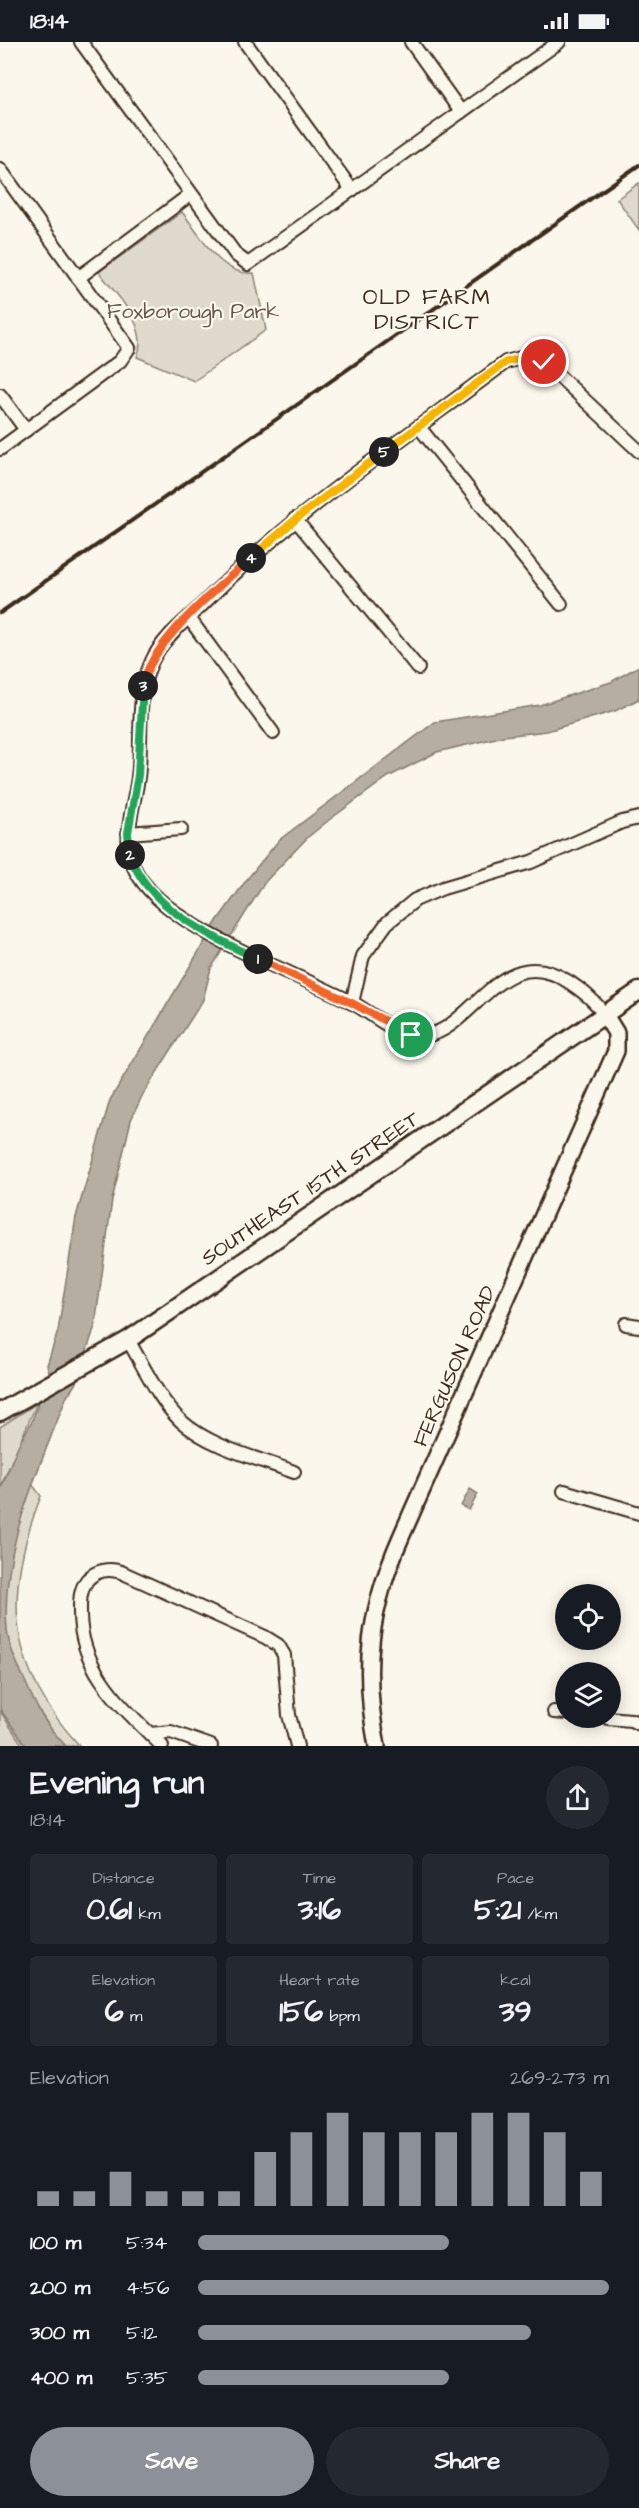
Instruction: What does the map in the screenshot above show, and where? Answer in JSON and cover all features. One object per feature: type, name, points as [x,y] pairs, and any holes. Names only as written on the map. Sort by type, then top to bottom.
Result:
[{"type":"main road","name":"SOUTHEAST 15TH STREET","points":[[0,1412],[128,1340],[639,991]]},
{"type":"street","points":[[81,42],[236,255],[248,264],[559,42]]},
{"type":"street","points":[[245,42],[352,190]]},
{"type":"street","points":[[411,42],[461,112]]},
{"type":"street","points":[[0,169],[129,348],[120,361],[0,449]]},
{"type":"street","points":[[78,278],[191,194]]},
{"type":"street","points":[[605,1015],[591,996],[562,978],[548,971],[532,970],[517,973],[498,984],[453,1023],[429,1036],[411,1035],[352,1003],[231,945],[161,902],[145,886],[129,854],[128,833],[138,775],[144,682],[153,657],[246,561],[296,519],[506,362],[525,357],[544,362],[639,452]]},
{"type":"street","points":[[0,395],[26,430]]},
{"type":"street","points":[[419,427],[561,604]]},
{"type":"street","points":[[296,519],[418,668]]},
{"type":"street","points":[[189,618],[273,733]]},
{"type":"street","points":[[352,1003],[363,956],[387,923],[415,900],[443,888],[531,862],[622,822],[639,818]]},
{"type":"street","points":[[128,833],[181,829]]},
{"type":"street","name":"FERGUSON ROAD","points":[[377,1746],[368,1673],[370,1633],[377,1600],[401,1537],[616,1051],[616,1033],[605,1015]]},
{"type":"street","points":[[128,1340],[153,1382],[181,1421],[216,1443],[294,1472]]},
{"type":"street","points":[[564,1491],[639,1513]]},
{"type":"street","points":[[162,1746],[119,1705],[102,1682],[85,1651],[80,1625],[80,1592],[88,1579],[111,1569],[265,1637],[278,1645],[284,1655],[289,1715],[297,1746]]},
{"type":"street","points":[[621,1719],[639,1724]]},
{"type":"street","points":[[150,1734],[171,1732],[211,1746]]},
{"type":"green space","points":[[639,183],[639,230],[617,199]]},
{"type":"green space","name":"Foxborough Park","points":[[182,212],[221,262],[242,272],[254,273],[266,330],[194,381],[137,357],[140,345],[135,323],[130,312],[99,272]]},
{"type":"green space","points":[[37,1403],[0,1488],[0,1427]]},
{"type":"green space","points":[[23,1472],[41,1496],[21,1565],[17,1597],[18,1628],[25,1658],[37,1687],[56,1717],[80,1746],[44,1746],[11,1693],[0,1533]]},
{"type":"green space","points":[[0,1711],[23,1746],[0,1746]]},
{"type":"shaded area","points":[[639,666],[639,699],[615,711],[547,731],[504,736],[437,752],[388,777],[308,837],[265,882],[211,968],[203,1000],[143,1094],[131,1120],[112,1200],[95,1326],[76,1383],[66,1398],[33,1482],[15,1540],[6,1599],[7,1630],[10,1643],[38,1708],[47,1724],[66,1746],[26,1746],[0,1709],[0,1491],[18,1446],[32,1421],[49,1372],[47,1365],[58,1331],[76,1217],[110,1100],[217,921],[279,840],[435,722],[540,705],[611,682]]},
{"type":"shaded area","points":[[470,1489],[478,1494],[469,1510],[461,1506]]},
{"type":"railway","points":[[0,613],[639,165]]},
{"type":"district","name":"OLD FARM DISTRICT","points":[[427,308]]},
{"type":"route","points":[[411,1035],[352,1003],[232,947],[161,902],[145,886],[129,854],[128,833],[138,775],[140,708],[144,682],[153,657],[172,633],[255,554],[296,519],[506,362],[525,357],[544,362]]}]
